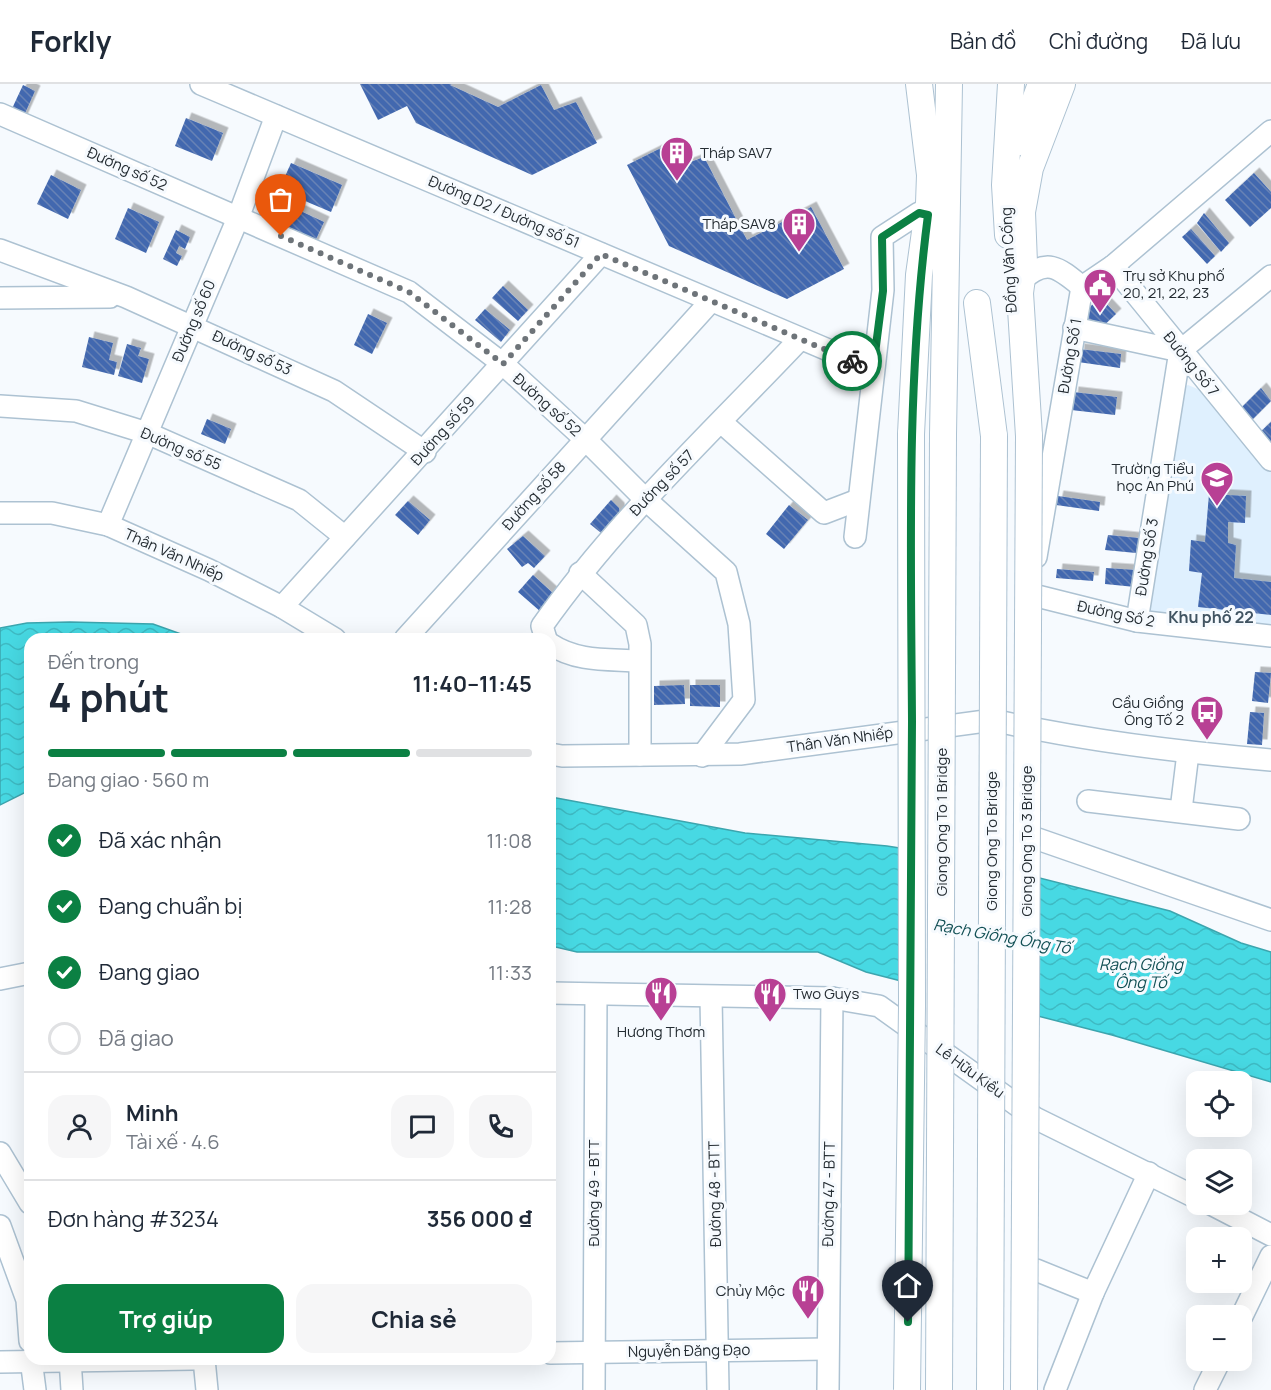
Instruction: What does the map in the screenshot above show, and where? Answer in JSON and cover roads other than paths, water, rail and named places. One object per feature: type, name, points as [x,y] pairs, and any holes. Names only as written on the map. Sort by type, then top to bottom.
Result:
[{"type":"main road","name":"Giong Ong To 1 Bridge","points":[[939,1390],[943,435],[949,84]]},
{"type":"main road","name":"Đồng Văn Cống","points":[[1011,84],[1005,185],[1013,436]]},
{"type":"main road","points":[[1005,185],[1041,84]]},
{"type":"main road","name":"Đồng Văn Cống","points":[[1013,436],[1023,272],[1022,212],[1030,168],[1062,84]]},
{"type":"main road","points":[[907,1390],[912,1006],[911,434],[919,275],[928,215],[929,154],[918,90]]},
{"type":"main road","points":[[978,305],[1013,436]]},
{"type":"main road","name":"Giong Ong To Bridge","points":[[990,1390],[1013,436]]},
{"type":"main road","name":"Giong Ong To 3 Bridge","points":[[1013,436],[1013,1390]]},
{"type":"main road","name":"Giong Ong To 3 Bridge","points":[[1013,436],[1024,1390]]},
{"type":"street","name":"Đường D2 / Đường số 51","points":[[201,84],[873,369]]},
{"type":"street","name":"Đường số 52","points":[[0,114],[409,292],[503,364],[585,439],[645,499],[726,572],[739,624],[744,699],[702,756]]},
{"type":"street","name":"Đường số 60","points":[[108,525],[238,218],[276,116]]},
{"type":"street","points":[[1023,272],[1039,267],[1053,267],[1082,287],[1113,266],[1271,131]]},
{"type":"street","points":[[721,422],[824,513],[855,537],[883,291],[882,237],[919,213],[928,215]]},
{"type":"street","name":"Đường số 53","points":[[0,250],[126,297],[334,391],[425,452]]},
{"type":"street","name":"Đường số 59","points":[[282,607],[425,452],[601,254]]},
{"type":"street","name":"Đường Số 7","points":[[1113,266],[1271,460]]},
{"type":"street","points":[[1074,328],[1180,351],[1269,282]]},
{"type":"street","name":"Đường Số 1","points":[[1082,287],[1036,561],[1029,618],[1026,835],[1271,920]]},
{"type":"street","points":[[0,298],[126,297]]},
{"type":"street","name":"Đường số 58","points":[[410,633],[711,301]]},
{"type":"street","name":"Đường số 57","points":[[544,633],[542,626],[579,573],[645,499],[800,339]]},
{"type":"street","name":"Đường Số 3","points":[[1137,621],[1180,351]]},
{"type":"street","name":"Đường số 55","points":[[0,406],[75,411],[147,433],[299,500],[345,537]]},
{"type":"street","points":[[824,513],[858,500]]},
{"type":"street","name":"Thân Văn Nhiếp","points":[[0,513],[52,513],[108,525],[209,570],[282,607],[325,633]]},
{"type":"street","points":[[579,573],[636,626],[640,644],[638,661],[639,755]]},
{"type":"street","name":"Đường Số 2","points":[[1033,596],[1137,621],[1271,636]]},
{"type":"street","points":[[556,648],[566,655],[590,659],[638,661]]},
{"type":"street","name":"Thân Văn Nhiếp","points":[[556,755],[702,756],[993,720],[1029,728],[1188,753],[1271,760]]},
{"type":"street","points":[[1181,810],[1188,753]]},
{"type":"street","points":[[1088,801],[1181,810],[1239,819]]},
{"type":"street","points":[[0,979],[24,974]]},
{"type":"street","name":"Lê Hữu Kiều","points":[[556,993],[711,998],[832,998],[879,1006],[1035,1118],[1186,1192]]},
{"type":"street","name":"Đường 49 - BTT","points":[[594,1390],[596,995]]},
{"type":"street","name":"Đường 48 - BTT","points":[[711,998],[718,1390]]},
{"type":"street","name":"Đường 47 - BTT","points":[[828,1390],[832,998]]},
{"type":"street","points":[[1033,1390],[1036,1270],[1036,1038]]},
{"type":"street","points":[[0,1154],[24,1193]]},
{"type":"street","points":[[1055,1390],[1093,1293],[1149,1173]]},
{"type":"street","points":[[1232,1215],[1271,1235]]},
{"type":"street","points":[[0,1226],[24,1292]]},
{"type":"street","points":[[1247,1305],[1271,1256]]},
{"type":"street","points":[[1036,1270],[1093,1293]]},
{"type":"street","name":"Nguyễn Đăng Đạo","points":[[556,1353],[827,1349]]},
{"type":"street","points":[[0,1362],[24,1356]]},
{"type":"street","points":[[32,1365],[35,1390]]},
{"type":"street","points":[[70,1365],[72,1390]]},
{"type":"street","points":[[205,1365],[207,1390]]},
{"type":"street","points":[[1205,1390],[1214,1371]]},
{"type":"water","points":[[27,623],[153,624],[178,633],[24,633],[24,793],[0,805],[0,628]]},
{"type":"water","name":"Rạch Giồng Ông Tố","points":[[556,798],[745,833],[887,846],[957,857],[1170,911],[1241,943],[1271,952],[1271,1082],[1252,1076],[1252,1071],[1234,1071],[1112,1035],[866,972],[818,952],[577,952],[556,947]]},
{"type":"place","name":"Tháp SAV7","points":[[677,182]]},
{"type":"place","name":"Tháp SAV8","points":[[799,253]]},
{"type":"place","name":"Trụ sở Khu phố 20, 21, 22, 23","points":[[1100,314]]},
{"type":"place","name":"Trường Tiểu học An Phú","points":[[1217,507]]},
{"type":"place","name":"Cầu Giồng Ông Tố 2","points":[[1207,741]]},
{"type":"place","name":"Hương Thơm","points":[[661,1022]]},
{"type":"place","name":"Two Guys","points":[[770,1023]]},
{"type":"place","name":"Chủy Mộc","points":[[808,1320]]},
{"type":"district","name":"Khu phố 22","points":[[1211,617]]},
{"type":"water label","name":"Rạch Giống Ống Tố","points":[[1002,936]]}]
